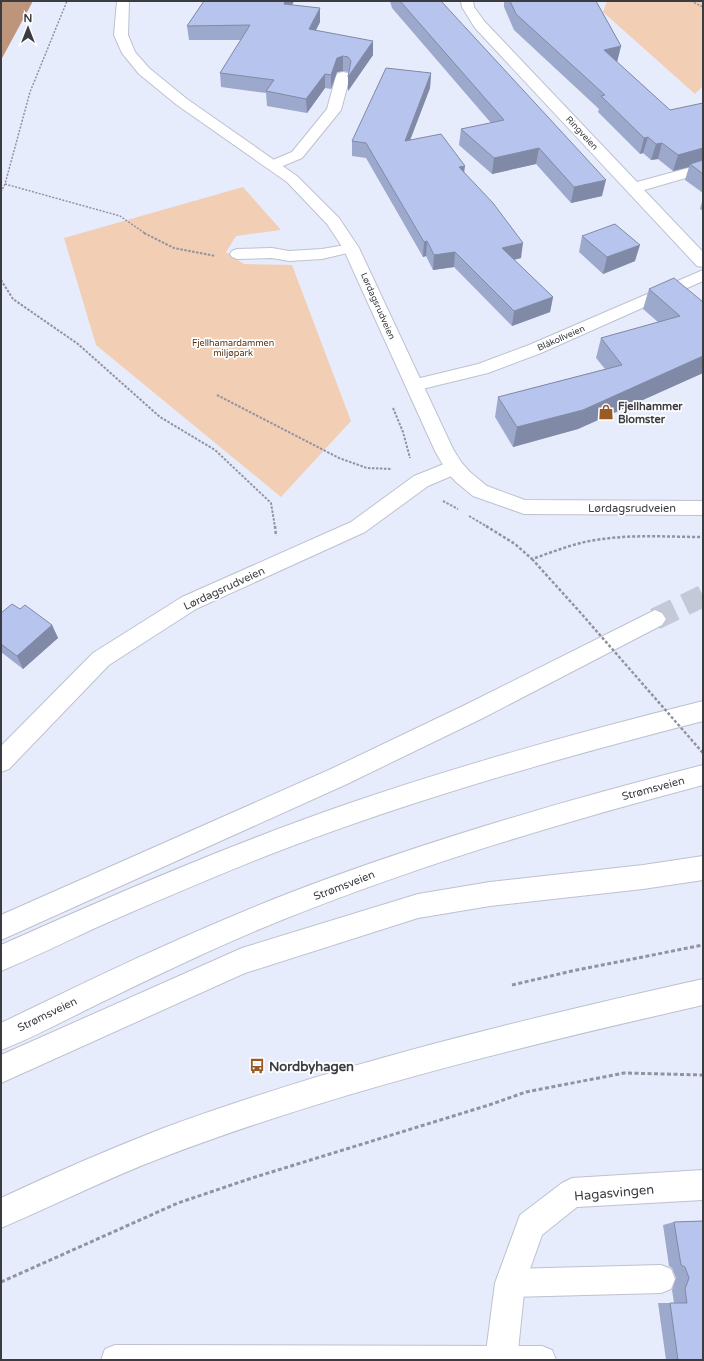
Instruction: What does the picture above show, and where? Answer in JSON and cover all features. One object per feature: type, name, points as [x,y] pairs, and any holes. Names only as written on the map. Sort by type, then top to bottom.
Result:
[{"type":"main road","name":"Lørdagsrudveien","points":[[124,1],[121,34],[129,53],[144,71],[182,102],[292,179],[333,221],[351,248],[444,451],[454,467],[463,477],[480,491],[524,507],[703,508]]},
{"type":"main road","name":"Ringveien","points":[[467,1],[468,7],[480,25],[703,262]]},
{"type":"main road","points":[[273,165],[297,156],[334,110],[343,76]]},
{"type":"main road","points":[[634,188],[703,168]]},
{"type":"main road","name":"Blåkollveien","points":[[414,385],[482,369],[535,349],[703,276]]},
{"type":"main road","name":"Lørdagsrudveien","points":[[1,762],[101,659],[189,603],[358,527],[421,481],[454,467]]},
{"type":"main road","points":[[1,928],[68,896],[293,798],[432,733],[655,619]]},
{"type":"main road","points":[[1,958],[124,902],[246,852],[346,815],[437,784],[527,758],[703,711]]},
{"type":"main road","name":"Strømsveien","points":[[1,1037],[106,985],[239,926],[366,876],[561,812],[703,775]]},
{"type":"main road","points":[[1,1069],[242,961],[418,906],[490,894],[644,877],[703,868]]},
{"type":"main road","points":[[1,1213],[57,1187],[183,1136],[328,1088],[519,1036],[703,992]]},
{"type":"main road","name":"Hagasvingen","points":[[501,1359],[510,1283],[530,1225],[572,1193],[703,1185]]},
{"type":"lane","points":[[237,254],[272,253],[289,256],[322,254],[351,248]]},
{"type":"lane","points":[[510,1283],[662,1279]]},
{"type":"lane","points":[[115,1359],[542,1360]]},
{"type":"path","points":[[1,192],[5,184],[30,92],[67,1]]},
{"type":"path","points":[[691,1],[703,8]]},
{"type":"path","points":[[5,184],[120,216],[146,234],[174,248],[210,256],[237,254]]},
{"type":"path","points":[[1,280],[13,300],[78,344],[160,417],[215,450],[271,503],[279,562]]},
{"type":"path","points":[[217,395],[339,458],[366,468],[396,468]]},
{"type":"path","points":[[532,559],[703,753]]},
{"type":"path","points":[[512,985],[594,966],[703,945]]},
{"type":"path","points":[[1,1282],[178,1203],[440,1119],[490,1106],[526,1092],[624,1073],[703,1075]]},
{"type":"green space","points":[[607,1],[703,1],[703,86],[695,94],[603,12]]},
{"type":"green space","name":"Fjellhamardammen miljøpark","points":[[243,187],[281,230],[236,236],[226,252],[244,264],[292,265],[351,421],[281,497],[96,345],[64,238]]},
{"type":"shaded area","points":[[1,1],[33,1],[1,60]]},
{"type":"building","points":[[204,1],[285,1],[284,4],[320,8],[309,29],[373,41],[348,77],[351,61],[348,57],[343,56],[337,58],[331,75],[325,74],[306,99],[266,91],[274,80],[220,73],[250,25],[187,26]]},
{"type":"building","points":[[400,1],[441,1],[606,180],[574,187],[539,148],[494,158],[461,129],[504,120]]},
{"type":"building","points":[[510,1],[596,1],[621,46],[604,50],[670,110],[703,103],[703,148],[678,155],[662,143],[656,144],[648,137],[644,138],[601,96],[605,95],[516,14]]},
{"type":"building","points":[[386,68],[431,73],[405,141],[441,134],[465,166],[459,167],[493,203],[523,243],[502,248],[553,297],[514,311],[455,252],[434,255],[427,241],[424,242],[366,143],[352,141]]},
{"type":"building","points":[[703,160],[703,174],[690,164]]},
{"type":"building","points":[[615,224],[640,245],[607,257],[582,236]]},
{"type":"building","points":[[674,278],[703,302],[703,356],[583,410],[517,427],[498,397],[622,365],[601,338],[680,316],[649,289]]},
{"type":"building","points":[[12,604],[20,609],[25,605],[52,625],[17,656],[1,644],[1,613]]},
{"type":"building","points":[[703,1221],[703,1360],[678,1360],[670,1303],[687,1303],[685,1289],[689,1278],[685,1267],[681,1265],[674,1222]]},
{"type":"tunnel","points":[[655,619],[703,596]]},
{"type":"place","name":"Fjellhammer Blomster","points":[[606,412]]},
{"type":"place","name":"Nordbyhagen","points":[[257,1066]]}]
